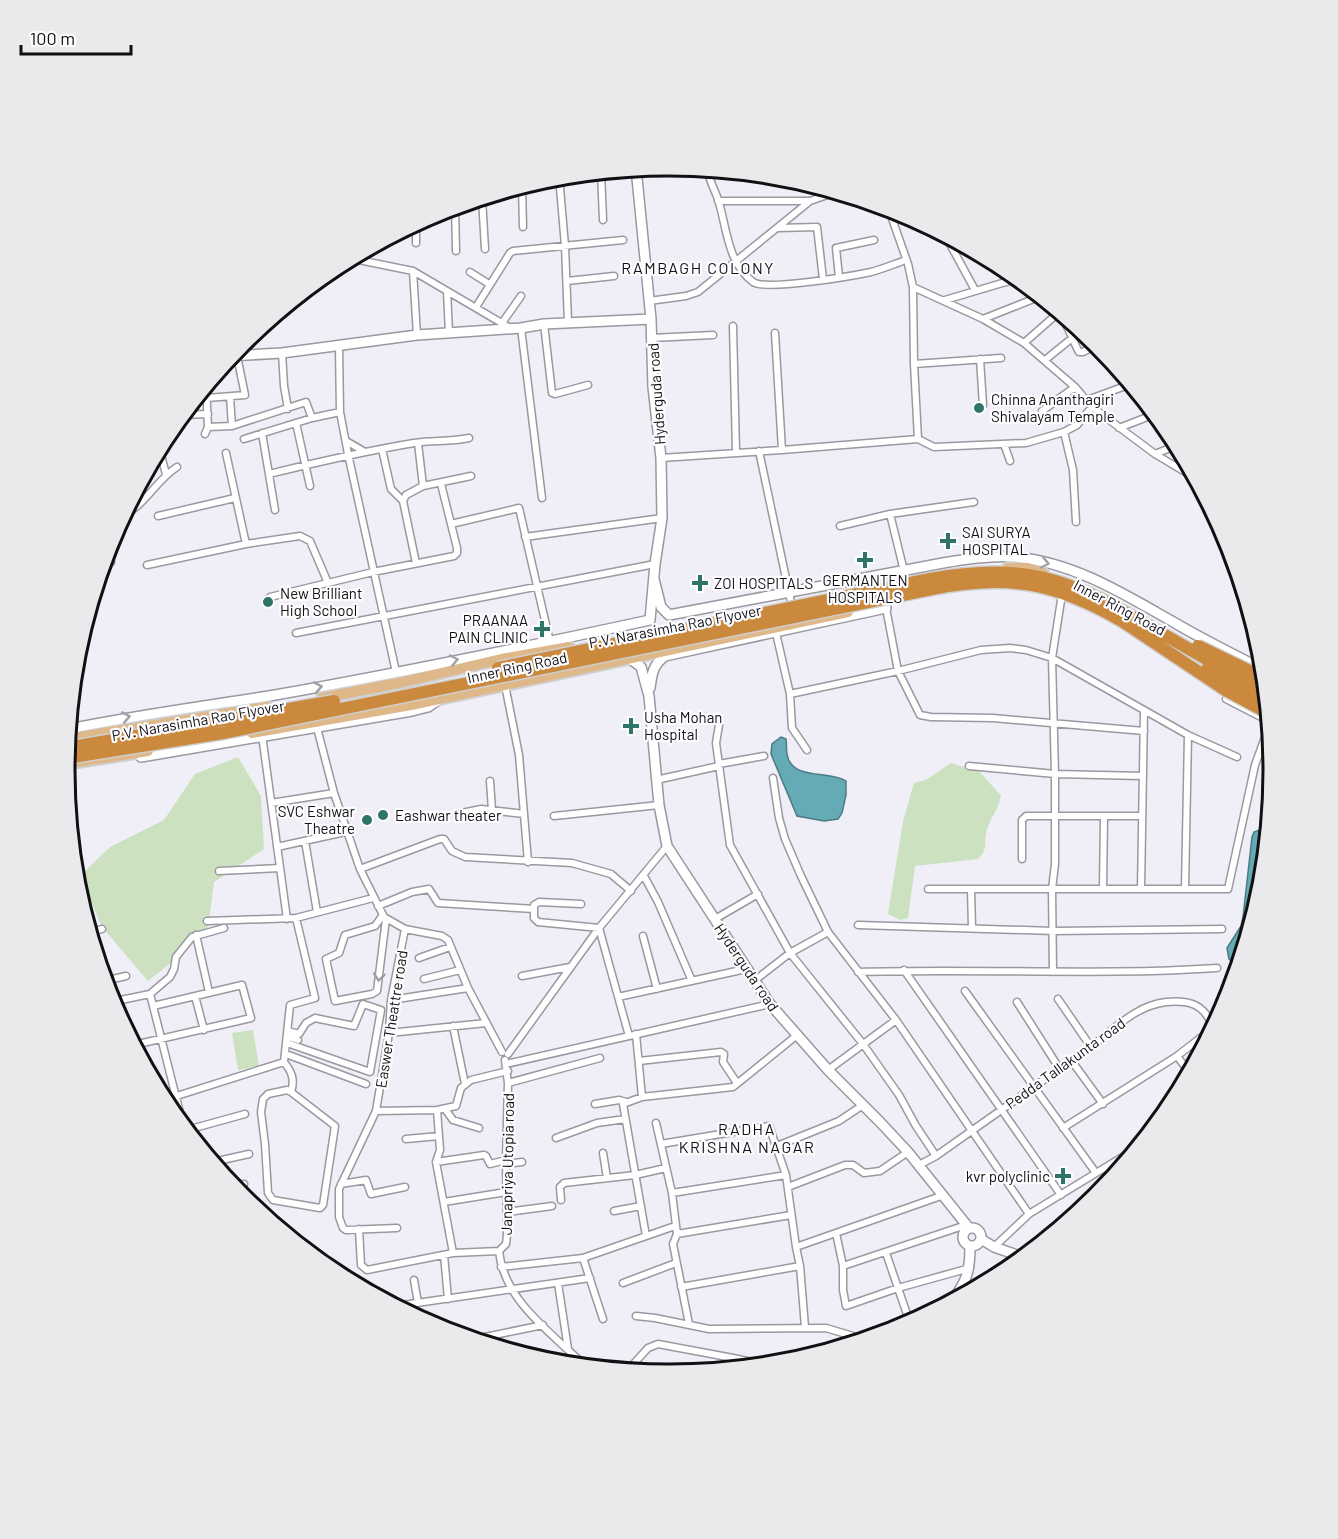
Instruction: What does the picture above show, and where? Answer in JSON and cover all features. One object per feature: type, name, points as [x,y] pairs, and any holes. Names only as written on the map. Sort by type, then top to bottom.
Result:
[{"type":"highway","name":"P.V. Narasimha Rao Flyover","points":[[76,746],[336,701],[969,573],[1007,572],[1046,578],[1084,590],[1214,674],[1259,698]]},
{"type":"highway","name":"P.V. Narasimha Rao Flyover","points":[[75,757],[223,733],[970,582],[1007,581],[1044,587],[1080,598],[1125,616],[1257,684]]},
{"type":"highway","points":[[1125,616],[1255,674]]},
{"type":"highway","points":[[1125,616],[1227,691],[1260,709]]},
{"type":"main road","name":"Inner Ring Road","points":[[76,739],[313,700],[501,659],[584,644],[789,597],[905,575],[988,567],[1027,568],[1084,585],[1125,616]]},
{"type":"main road","name":"Inner Ring Road","points":[[75,762],[316,725],[886,606],[932,591],[988,583],[1025,585],[1062,594],[1125,616]]},
{"type":"main road","points":[[167,711],[169,722]]},
{"type":"street","name":"Hyderguda road","points":[[550,642],[650,620],[662,518],[661,458],[653,387],[651,320],[637,177]]},
{"type":"street","points":[[710,177],[727,240],[736,261],[744,274],[756,284],[779,285],[839,277],[873,271],[906,260]]},
{"type":"street","points":[[601,180],[603,220]]},
{"type":"street","points":[[560,186],[568,322]]},
{"type":"street","points":[[522,194],[524,227]]},
{"type":"street","points":[[718,201],[810,201],[824,196]]},
{"type":"street","points":[[649,301],[699,292],[810,201]]},
{"type":"street","points":[[482,206],[485,249]]},
{"type":"street","points":[[454,216],[456,251]]},
{"type":"street","points":[[892,220],[913,287],[918,439]]},
{"type":"street","points":[[776,229],[818,227],[824,279]]},
{"type":"street","points":[[416,233],[416,243]]},
{"type":"street","points":[[476,307],[513,251],[623,240]]},
{"type":"street","points":[[839,277],[836,249],[874,240]]},
{"type":"street","points":[[952,247],[975,290]]},
{"type":"street","points":[[363,261],[413,271],[506,326]]},
{"type":"street","points":[[413,271],[417,336]]},
{"type":"street","points":[[470,272],[489,285]]},
{"type":"street","points":[[567,281],[614,276]]},
{"type":"street","points":[[944,300],[1007,282]]},
{"type":"street","points":[[913,287],[944,300],[1024,343],[1075,387],[1092,407],[1155,454],[1182,470]]},
{"type":"street","points":[[447,291],[448,333]]},
{"type":"street","points":[[506,326],[521,296]]},
{"type":"street","points":[[983,320],[1033,300]]},
{"type":"street","points":[[1024,343],[1054,317]]},
{"type":"street","points":[[243,355],[339,347],[506,326],[521,328],[568,322],[651,320]]},
{"type":"street","points":[[544,324],[552,393],[588,385]]},
{"type":"street","points":[[733,326],[736,452]]},
{"type":"street","points":[[521,328],[542,498]]},
{"type":"street","points":[[1067,329],[1080,352],[1088,348]]},
{"type":"street","points":[[775,333],[782,450]]},
{"type":"street","points":[[651,338],[713,335]]},
{"type":"street","points":[[1046,360],[1071,339]]},
{"type":"street","points":[[339,347],[340,412],[396,672]]},
{"type":"street","points":[[282,353],[288,409]]},
{"type":"street","points":[[914,364],[1000,358]]},
{"type":"street","points":[[980,359],[982,405]]},
{"type":"street","points":[[235,364],[244,395],[207,398],[207,431],[232,426],[306,402],[312,418]]},
{"type":"street","points":[[1042,411],[1075,387]]},
{"type":"street","points":[[1086,400],[1123,387]]},
{"type":"street","points":[[230,397],[232,426]]},
{"type":"street","points":[[661,458],[918,439],[934,447],[1026,443],[1064,432],[1077,425],[1092,407]]},
{"type":"street","points":[[244,439],[312,418],[340,412]]},
{"type":"street","points":[[193,415],[208,414]]},
{"type":"street","points":[[1119,428],[1147,417]]},
{"type":"street","points":[[296,423],[310,486]]},
{"type":"street","points":[[1064,432],[1073,470],[1076,522]]},
{"type":"street","points":[[262,433],[275,510]]},
{"type":"street","points":[[269,474],[348,454],[418,442],[452,442],[469,438]]},
{"type":"street","points":[[346,441],[365,452]]},
{"type":"street","points":[[418,442],[423,486]]},
{"type":"street","points":[[1004,444],[1010,461]]},
{"type":"street","points":[[382,449],[391,489],[403,501],[416,563]]},
{"type":"street","points":[[1155,454],[1169,449]]},
{"type":"street","points":[[654,577],[661,607],[669,615],[789,597],[759,451]]},
{"type":"street","points":[[226,453],[246,544]]},
{"type":"street","points":[[162,460],[166,474]]},
{"type":"street","points":[[136,506],[166,474],[177,467]]},
{"type":"street","points":[[403,501],[406,495],[423,486],[471,476]]},
{"type":"street","points":[[270,597],[373,572],[454,556],[457,553],[441,484]]},
{"type":"street","points":[[158,516],[235,498]]},
{"type":"street","points":[[840,526],[890,514],[974,502]]},
{"type":"street","points":[[76,728],[273,695],[550,642],[519,505],[450,524]]},
{"type":"street","points":[[890,514],[905,575],[956,561],[1001,557],[1016,557],[1058,565],[1110,586],[1204,640],[1254,665]]},
{"type":"street","points":[[525,537],[662,518]]},
{"type":"street","points":[[147,565],[246,544],[300,536],[310,542],[328,583]]},
{"type":"street","points":[[296,633],[655,564]]},
{"type":"street","points":[[1053,972],[1052,889],[1055,774],[1052,658],[1062,594]]},
{"type":"street","points":[[650,696],[652,672],[656,663],[665,656],[776,633],[886,606],[898,671],[920,715],[924,717],[993,718],[1144,731]]},
{"type":"street","points":[[776,633],[790,694],[792,728],[807,750]]},
{"type":"street","points":[[790,694],[898,671],[981,650],[1010,648],[1052,658],[1188,735],[1237,757]]},
{"type":"street","name":"Hyderguda road","points":[[627,659],[641,668],[650,696],[656,780],[667,846],[770,1004],[796,1036],[908,1152],[967,1227]]},
{"type":"street","points":[[505,685],[519,754],[528,862]]},
{"type":"street","points":[[1226,699],[1261,717]]},
{"type":"street","points":[[313,700],[316,725],[345,832],[373,898],[385,917],[377,991],[372,994],[333,1000],[326,959],[338,955],[347,934],[375,926],[385,917]]},
{"type":"street","points":[[1141,889],[1144,711]]},
{"type":"street","points":[[719,725],[716,743],[730,844],[790,953],[863,1044],[899,1095],[936,1156]]},
{"type":"street","points":[[262,734],[287,919]]},
{"type":"street","points":[[1185,889],[1188,735]]},
{"type":"street","points":[[928,889],[1228,889],[1255,765],[1262,745]]},
{"type":"street","points":[[656,780],[764,756]]},
{"type":"street","points":[[969,766],[1055,774],[1143,776]]},
{"type":"street","points":[[773,778],[779,818],[785,838],[828,932],[896,1020],[1029,1214]]},
{"type":"street","points":[[490,781],[492,810]]},
{"type":"street","points":[[271,803],[334,794]]},
{"type":"street","points":[[554,816],[659,805]]},
{"type":"street","points":[[457,814],[481,809],[525,814]]},
{"type":"street","points":[[1102,889],[1104,816]]},
{"type":"street","points":[[1022,859],[1023,818],[1142,816]]},
{"type":"street","points":[[277,847],[345,832]]},
{"type":"street","points":[[360,869],[444,839],[452,851],[465,857],[572,863],[601,870],[610,874],[631,891]]},
{"type":"street","points":[[305,841],[317,912]]},
{"type":"street","points":[[506,1060],[599,928],[667,846]]},
{"type":"street","points":[[219,871],[280,868]]},
{"type":"street","points":[[644,876],[658,902],[692,981]]},
{"type":"street","points":[[378,906],[412,892],[426,889],[432,892],[438,903],[534,909]]},
{"type":"street","points":[[971,889],[972,928]]},
{"type":"street","points":[[714,920],[758,894]]},
{"type":"street","points":[[207,921],[296,918],[373,898]]},
{"type":"street","points":[[581,904],[539,902],[534,905],[534,918],[538,922],[599,928]]},
{"type":"street","name":"Easwer Theattre road","points":[[359,1229],[346,1230],[343,1228],[339,1217],[338,1201],[341,1184],[376,1111],[389,1033],[391,1000],[405,929],[385,917]]},
{"type":"street","points":[[291,1092],[294,1084],[284,1062],[290,1005],[315,998],[296,918]]},
{"type":"street","points":[[377,923],[385,928]]},
{"type":"street","points":[[858,925],[1054,931],[1222,929]]},
{"type":"street","points":[[121,1000],[150,994],[170,977],[176,957],[192,937],[224,928]]},
{"type":"street","points":[[599,928],[618,998],[639,1061],[642,1097]]},
{"type":"street","points":[[97,930],[102,929]]},
{"type":"street","points":[[405,929],[442,936],[448,940],[468,988],[506,1060]]},
{"type":"street","points":[[754,981],[790,953],[828,932]]},
{"type":"street","points":[[196,935],[209,992]]},
{"type":"street","points":[[643,936],[657,989]]},
{"type":"street","points":[[419,958],[450,947]]},
{"type":"street","points":[[522,976],[570,967]]},
{"type":"street","points":[[858,972],[904,970],[1159,972],[1217,968]]},
{"type":"street","points":[[618,998],[746,969]]},
{"type":"street","points":[[424,978],[460,970]]},
{"type":"street","points":[[904,970],[1060,1194]]},
{"type":"street","points":[[114,979],[126,976]]},
{"type":"street","points":[[143,1044],[251,1018],[242,985],[153,1006]]},
{"type":"street","points":[[391,1000],[468,988]]},
{"type":"street","points":[[965,991],[1096,1173]]},
{"type":"street","points":[[150,994],[176,1102]]},
{"type":"street","points":[[195,996],[204,1030]]},
{"type":"street","points":[[1058,999],[1091,1047]]},
{"type":"street","points":[[1017,1002],[1059,1068]]},
{"type":"street","name":"Pedda Tallakunta road","points":[[919,1165],[936,1156],[1091,1047],[1128,1016],[1165,1002],[1194,1003],[1200,1006],[1208,1019]]},
{"type":"street","points":[[288,1037],[370,1072],[381,1010],[363,1004],[354,1026],[315,1018],[306,1023],[298,1040]]},
{"type":"street","points":[[376,1111],[445,1109],[457,1105],[457,1098],[465,1084],[506,1060],[770,1004]]},
{"type":"street","points":[[828,1070],[896,1020]]},
{"type":"street","points":[[389,1033],[486,1023]]},
{"type":"street","points":[[453,1026],[465,1084]]},
{"type":"street","points":[[595,1104],[619,1100],[626,1102],[642,1097],[733,1087],[796,1036]]},
{"type":"street","points":[[288,1037],[298,1040]]},
{"type":"street","points":[[1063,1128],[1177,1056],[1198,1040]]},
{"type":"street","points":[[639,1061],[722,1052],[723,1062],[737,1083]]},
{"type":"street","points":[[286,1054],[366,1083]]},
{"type":"street","points":[[1177,1056],[1184,1065]]},
{"type":"street","points":[[508,1083],[600,1058]]},
{"type":"street","name":"Janapriya Utopia road","points":[[506,1060],[508,1083],[507,1212],[506,1244],[499,1251],[501,1267],[511,1290],[574,1355]]},
{"type":"street","points":[[1071,1060],[1103,1104]]},
{"type":"street","points":[[175,1097],[284,1062]]},
{"type":"street","points":[[287,1090],[291,1092],[335,1126],[323,1205],[320,1208],[273,1200],[268,1193],[261,1112],[263,1099],[268,1094],[287,1090]]},
{"type":"street","points":[[626,1102],[623,1106],[646,1236]]},
{"type":"street","points":[[777,1146],[838,1121],[863,1105]]},
{"type":"street","points":[[445,1109],[453,1120],[479,1128]]},
{"type":"street","points":[[437,1110],[440,1150],[436,1162],[453,1253]]},
{"type":"street","points":[[196,1128],[245,1114]]},
{"type":"street","points":[[556,1138],[597,1124],[625,1119]]},
{"type":"street","points":[[656,1123],[672,1193],[677,1234],[673,1244],[689,1324]]},
{"type":"street","points":[[661,1143],[769,1126],[786,1175],[800,1266],[805,1327]]},
{"type":"street","points":[[406,1139],[439,1136]]},
{"type":"street","points":[[788,1187],[845,1165],[853,1165],[864,1173],[880,1171],[908,1152]]},
{"type":"street","points":[[221,1160],[249,1154]]},
{"type":"street","points":[[603,1154],[607,1178]]},
{"type":"street","points":[[436,1162],[484,1155],[490,1164],[522,1162]]},
{"type":"street","points":[[994,1247],[1029,1214],[1116,1161]]},
{"type":"street","points":[[561,1200],[561,1184],[635,1175],[666,1168]]},
{"type":"street","points":[[672,1193],[786,1175]]},
{"type":"street","points":[[341,1184],[366,1180],[371,1194],[405,1187]]},
{"type":"street","points":[[444,1202],[506,1192]]},
{"type":"street","points":[[796,1247],[941,1196]]},
{"type":"street","points":[[507,1212],[552,1206]]},
{"type":"street","points":[[614,1212],[641,1206]]},
{"type":"street","points":[[677,1234],[791,1215]]},
{"type":"street","points":[[501,1267],[583,1258],[675,1226]]},
{"type":"street","points":[[967,1227],[963,1238],[965,1243],[976,1246],[981,1239]]},
{"type":"street","points":[[843,1266],[967,1227],[978,1229],[981,1239],[994,1247],[1013,1253]]},
{"type":"street","points":[[397,1228],[359,1229],[361,1265],[364,1269],[453,1253],[499,1251]]},
{"type":"street","points":[[836,1233],[843,1266],[846,1306],[898,1288],[970,1268]]},
{"type":"street","points":[[963,1285],[970,1268],[970,1246]]},
{"type":"street","points":[[886,1253],[907,1313]]},
{"type":"street","points":[[444,1255],[448,1299]]},
{"type":"street","points":[[583,1258],[603,1319]]},
{"type":"street","points":[[623,1283],[676,1263]]},
{"type":"street","points":[[681,1287],[800,1266]]},
{"type":"street","points":[[411,1304],[590,1278]]},
{"type":"street","points":[[414,1280],[418,1303]]},
{"type":"street","points":[[558,1283],[568,1349]]},
{"type":"street","points":[[636,1317],[655,1318],[709,1329],[805,1327],[826,1328],[850,1335]]},
{"type":"street","points":[[491,1336],[543,1325]]},
{"type":"street","points":[[636,1362],[653,1345],[738,1359]]},
{"type":"green space","points":[[238,757],[261,796],[264,849],[214,882],[208,927],[176,959],[148,981],[102,927],[89,896],[84,872],[110,847],[164,820],[195,774]]},
{"type":"green space","points":[[951,763],[980,772],[1001,796],[987,828],[984,850],[978,859],[915,866],[908,918],[900,920],[888,914],[903,821],[914,783],[926,780]]},
{"type":"green space","points":[[253,1030],[259,1066],[238,1070],[232,1033]]},
{"type":"water","points":[[781,737],[786,739],[787,754],[790,762],[796,768],[803,772],[846,781],[846,795],[842,813],[838,819],[824,821],[797,816],[771,754],[772,744]]},
{"type":"water","points":[[1260,830],[1252,885],[1243,923],[1231,961],[1227,948],[1241,926],[1254,832]]},
{"type":"place","name":"Chinna Ananthagiri Shivalayam Temple","points":[[979,408]]},
{"type":"place","name":"SAI SURYA HOSPITAL","points":[[948,541]]},
{"type":"place","name":"GERMANTEN HOSPITALS","points":[[865,560]]},
{"type":"place","name":"ZOI HOSPITALS","points":[[700,583]]},
{"type":"place","name":"New Brilliant High School","points":[[268,602]]},
{"type":"place","name":"PRAANAA PAIN CLINIC","points":[[542,629]]},
{"type":"place","name":"Usha Mohan Hospital","points":[[631,726]]},
{"type":"place","name":"Eashwar theater","points":[[383,815]]},
{"type":"place","name":"SVC Eshwar Theatre","points":[[367,820]]},
{"type":"place","name":"kvr polyclinic","points":[[1063,1176]]},
{"type":"district","name":"RAMBAGH COLONY","points":[[698,267]]},
{"type":"district","name":"RADHA KRISHNA NAGAR","points":[[747,1137]]}]
